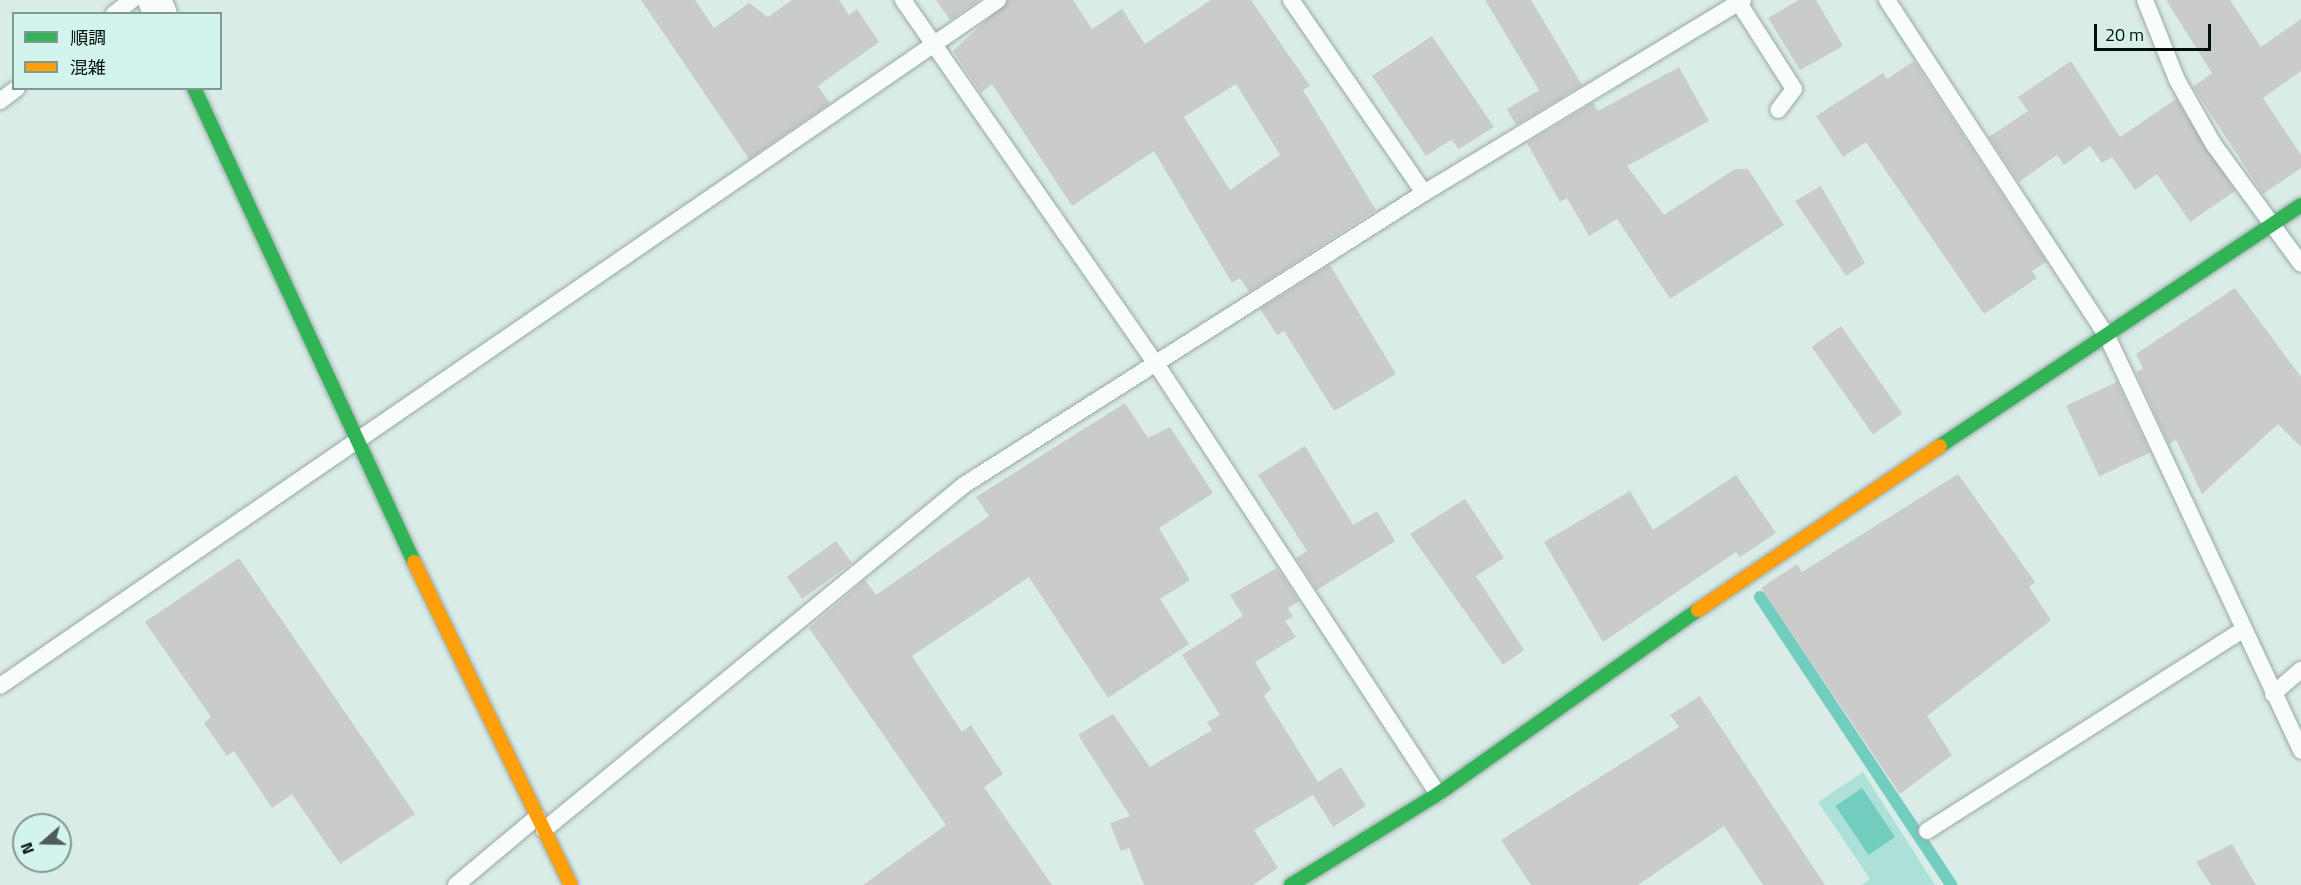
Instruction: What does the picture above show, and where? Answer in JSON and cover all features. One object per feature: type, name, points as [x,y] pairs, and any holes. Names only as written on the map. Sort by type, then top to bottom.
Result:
[{"type":"street","points":[[195,90],[356,441],[571,885]]},
{"type":"street","points":[[1293,884],[1438,794],[1747,575],[2301,205]]},
{"type":"lane","points":[[117,12],[132,0]]},
{"type":"lane","points":[[903,0],[1155,362],[1438,794]]},
{"type":"lane","points":[[0,686],[998,0]]},
{"type":"lane","points":[[1291,0],[1424,193]]},
{"type":"lane","points":[[1887,0],[2107,336],[2242,630],[2301,752]]},
{"type":"lane","points":[[2145,0],[2177,80],[2270,226],[2301,264]]},
{"type":"lane","points":[[456,885],[540,823],[964,485],[1424,193],[1741,1],[1794,89],[1778,110]]},
{"type":"lane","points":[[0,101],[14,90]]},
{"type":"lane","points":[[1927,831],[2242,630]]},
{"type":"lane","points":[[2273,694],[2301,670]]},
{"type":"shaded area","points":[[1863,772],[1935,885],[1861,885],[1870,879],[1818,802]]},
{"type":"shaded area","points":[[1862,788],[1895,837],[1868,855],[1835,806]]},
{"type":"building","points":[[641,0],[695,0],[714,28],[749,3],[768,17],[792,0],[839,0],[849,15],[857,9],[879,42],[818,86],[830,103],[749,159]]},
{"type":"building","points":[[936,0],[979,0],[950,20]]},
{"type":"building","points":[[1008,0],[1073,0],[1092,29],[1122,9],[1145,44],[1211,0],[1251,0],[1310,86],[1303,90],[1376,210],[1249,292],[1240,278],[1232,283],[1154,151],[1072,206],[992,84],[981,93],[953,51]],"holes":[[[1236,84],[1280,155],[1230,190],[1184,117]]]},
{"type":"building","points":[[1485,0],[1531,0],[1582,85],[1516,125],[1507,109],[1539,90]]},
{"type":"building","points":[[1799,0],[1816,0],[1843,46],[1800,70],[1768,18]]},
{"type":"building","points":[[2166,0],[2230,0],[2261,47],[2301,19],[2301,71],[2263,98],[2301,155],[2301,168],[2263,194],[2193,87],[2212,73]]},
{"type":"building","points":[[1432,36],[1494,127],[1459,149],[1451,140],[1426,156],[1372,76]]},
{"type":"building","points":[[1914,61],[2046,262],[2032,271],[2037,278],[1984,314],[1866,142],[1843,157],[1816,116],[1883,73],[1887,79]]},
{"type":"building","points":[[2071,61],[2120,137],[2176,99],[2235,191],[2190,222],[2157,174],[2135,190],[2112,157],[2102,163],[2090,146],[2064,165],[2057,155],[2019,182],[1989,137],[2028,111],[2018,97]]},
{"type":"building","points":[[1679,67],[1709,121],[1627,166],[1664,215],[1735,169],[1748,169],[1784,225],[1670,299],[1617,219],[1589,236],[1567,198],[1560,202],[1527,143],[1593,103],[1598,111]]},
{"type":"building","points":[[1821,186],[1865,263],[1846,276],[1795,201]]},
{"type":"building","points":[[1330,265],[1396,374],[1334,411],[1284,331],[1277,335],[1260,309]]},
{"type":"building","points":[[2235,288],[2301,377],[2301,447],[2278,424],[2202,494],[2176,440],[2169,444],[2136,372],[2143,369],[2136,354]]},
{"type":"building","points":[[1841,326],[1902,414],[1873,434],[1812,347]]},
{"type":"building","points":[[2117,382],[2150,453],[2099,476],[2066,406]]},
{"type":"building","points":[[1125,403],[1148,438],[1170,427],[1213,493],[1159,528],[1190,580],[1160,599],[1189,644],[1108,698],[1029,577],[912,656],[962,732],[971,725],[1003,774],[984,787],[1052,885],[863,885],[946,825],[809,628],[865,580],[876,595],[989,516],[976,497]]},
{"type":"building","points":[[1305,446],[1353,525],[1377,511],[1395,541],[1317,590],[1296,558],[1307,551],[1258,475]]},
{"type":"building","points":[[1958,474],[2035,582],[2029,587],[2051,620],[1927,716],[1952,755],[1900,794],[1761,588],[1797,564],[1802,572]]},
{"type":"building","points":[[1736,475],[1776,533],[1740,557],[1736,552],[1603,642],[1544,542],[1630,491],[1653,530]]},
{"type":"building","points":[[1465,499],[1504,558],[1476,576],[1524,650],[1503,665],[1410,534]]},
{"type":"building","points":[[836,541],[852,563],[803,599],[787,577]]},
{"type":"building","points":[[239,558],[415,814],[340,864],[292,794],[272,808],[234,751],[227,756],[204,723],[211,717],[145,622]]},
{"type":"building","points":[[1277,568],[1299,601],[1288,608],[1293,617],[1285,621],[1296,637],[1255,662],[1271,689],[1264,696],[1318,782],[1341,767],[1366,806],[1333,827],[1313,795],[1254,830],[1278,868],[1253,885],[1144,885],[1129,848],[1121,851],[1110,823],[1130,816],[1078,735],[1113,714],[1150,767],[1212,730],[1207,722],[1220,715],[1182,655],[1243,616],[1230,595]]},
{"type":"building","points":[[1700,696],[1825,885],[1763,885],[1724,826],[1638,885],[1531,885],[1501,840],[1679,727],[1670,715]]},
{"type":"building","points":[[2232,844],[2256,885],[2211,885],[2196,862]]},
{"type":"waterway","points":[[1760,597],[1951,885]]},
{"type":"traffic: fast","points":[[195,90],[414,562]]},
{"type":"traffic: fast","points":[[1940,446],[2301,205]]},
{"type":"traffic: fast","points":[[1291,885],[1438,794],[1698,610]]},
{"type":"traffic: slow","points":[[1698,610],[1940,446]]},
{"type":"traffic: slow","points":[[414,562],[571,885]]}]
